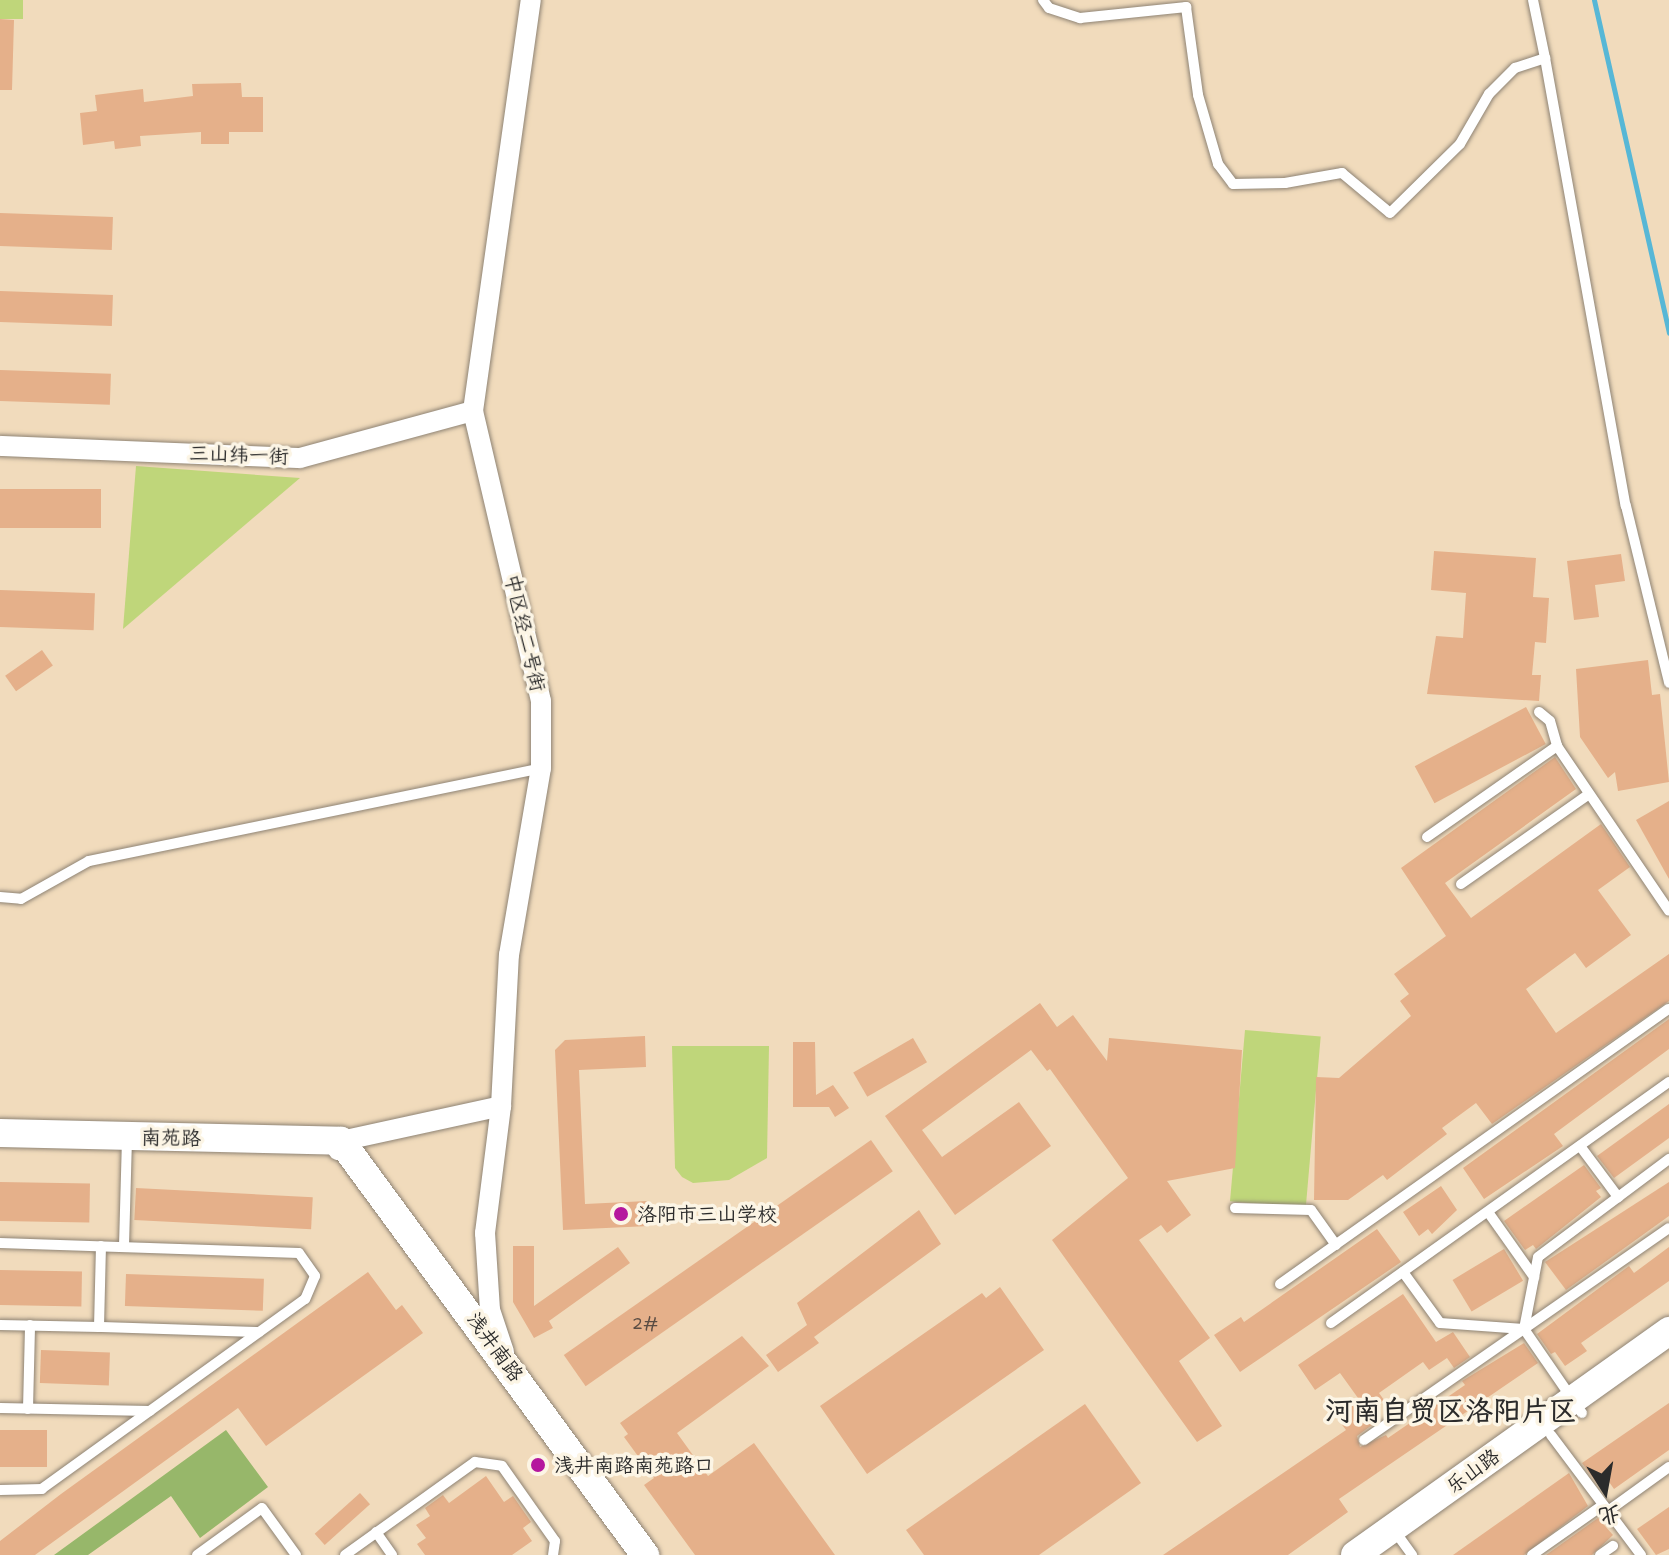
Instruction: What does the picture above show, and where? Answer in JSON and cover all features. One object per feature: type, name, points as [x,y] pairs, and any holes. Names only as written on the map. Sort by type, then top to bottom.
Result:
[{"type":"street","name":"中区经二号街","points":[[508,1363],[490,1310],[485,1233],[500,1111],[509,955],[541,768],[541,701],[473,411],[531,0]]},
{"type":"street","name":"三山纬一街","points":[[0,446],[300,458],[473,411]]},
{"type":"street","points":[[342,1149],[500,1111]]},
{"type":"street","name":"南苑路","points":[[0,1133],[127,1144]]},
{"type":"street","name":"南苑路","points":[[0,1147],[127,1144],[342,1149]]},
{"type":"street","name":"浅井南路","points":[[342,1149],[508,1363],[645,1555]]},
{"type":"street","name":"浅井南路","points":[[342,1149],[624,1555]]},
{"type":"street","name":"乐山路","points":[[1398,1545],[1669,1331]]},
{"type":"street","name":"乐山路","points":[[1355,1555],[1398,1545],[1551,1435],[1577,1406],[1669,1353]]},
{"type":"lane","points":[[1043,0],[1049,8],[1080,18],[1186,7],[1198,95],[1218,164],[1233,184],[1285,183],[1342,173],[1390,213],[1460,144],[1489,94],[1506,77],[1545,58]]},
{"type":"lane","points":[[1533,0],[1626,506],[1669,683]]},
{"type":"lane","points":[[1539,712],[1550,721],[1557,746],[1669,911]]},
{"type":"lane","points":[[1427,837],[1557,746]]},
{"type":"lane","points":[[0,897],[21,899],[89,861],[541,768]]},
{"type":"lane","points":[[1461,884],[1589,794]]},
{"type":"lane","points":[[1280,1284],[1669,1009]]},
{"type":"lane","points":[[1331,1323],[1669,1082]]},
{"type":"lane","points":[[124,1246],[127,1144]]},
{"type":"lane","points":[[1580,1146],[1618,1197]]},
{"type":"lane","points":[[1577,1406],[1524,1329],[1538,1257],[1669,1159]]},
{"type":"lane","points":[[1235,1208],[1311,1210],[1336,1245]]},
{"type":"lane","points":[[1488,1212],[1534,1277]]},
{"type":"lane","points":[[1364,1440],[1669,1228]]},
{"type":"lane","points":[[0,1243],[299,1253],[315,1276],[305,1299],[42,1489],[0,1490]]},
{"type":"lane","points":[[99,1327],[101,1246]]},
{"type":"lane","points":[[1403,1272],[1440,1323],[1524,1329]]},
{"type":"lane","points":[[0,1325],[259,1332]]},
{"type":"lane","points":[[28,1409],[30,1325]]},
{"type":"lane","points":[[0,1408],[150,1411]]},
{"type":"lane","points":[[1551,1435],[1641,1555]]},
{"type":"lane","points":[[345,1555],[475,1462],[502,1466],[555,1541],[553,1555]]},
{"type":"lane","points":[[1532,1555],[1669,1467]]},
{"type":"lane","points":[[197,1555],[262,1508],[296,1555]]},
{"type":"lane","points":[[376,1532],[392,1555]]},
{"type":"lane","points":[[1600,1555],[1613,1546]]},
{"type":"green space","points":[[0,0],[23,0],[23,19],[0,19]]},
{"type":"green space","points":[[136,466],[300,478],[123,629]]},
{"type":"green space","points":[[1245,1030],[1321,1037],[1306,1208],[1230,1201]]},
{"type":"green space","points":[[672,1046],[769,1046],[767,1158],[729,1180],[693,1183],[682,1177],[675,1168]]},
{"type":"green space","points":[[226,1430],[268,1487],[200,1538],[171,1496],[88,1555],[54,1555]]},
{"type":"building","points":[[0,19],[14,20],[12,90],[0,90]]},
{"type":"building","points":[[241,83],[242,97],[263,97],[263,132],[229,132],[229,144],[201,144],[201,132],[140,136],[141,146],[115,149],[114,141],[83,145],[80,113],[97,111],[95,95],[143,89],[144,102],[193,96],[192,84]]},
{"type":"building","points":[[0,213],[113,217],[112,250],[0,246]]},
{"type":"building","points":[[0,291],[113,295],[112,326],[0,322]]},
{"type":"building","points":[[0,370],[111,374],[110,405],[0,401]]},
{"type":"building","points":[[0,489],[101,489],[101,528],[0,528]]},
{"type":"building","points":[[1434,551],[1536,558],[1533,597],[1549,598],[1546,643],[1535,642],[1532,675],[1541,675],[1539,701],[1427,694],[1436,636],[1463,638],[1466,593],[1431,590]]},
{"type":"building","points":[[1621,554],[1625,581],[1595,585],[1599,617],[1574,620],[1567,561]]},
{"type":"building","points":[[0,590],[95,593],[94,630],[0,627]]},
{"type":"building","points":[[42,650],[53,666],[16,691],[5,676]]},
{"type":"building","points":[[1648,660],[1652,695],[1660,694],[1669,782],[1618,791],[1615,772],[1608,778],[1580,737],[1576,669]]},
{"type":"building","points":[[1526,707],[1546,744],[1434,803],[1415,766]]},
{"type":"building","points":[[1555,757],[1576,789],[1445,883],[1471,918],[1601,824],[1630,867],[1598,890],[1631,935],[1586,968],[1575,953],[1526,989],[1556,1033],[1669,954],[1669,1001],[1492,1124],[1476,1103],[1442,1128],[1447,1134],[1387,1180],[1383,1175],[1348,1200],[1314,1200],[1316,1077],[1339,1078],[1411,1016],[1400,1001],[1409,994],[1394,974],[1446,936],[1401,868]]},
{"type":"building","points":[[1669,801],[1669,879],[1636,820]]},
{"type":"building","points":[[1040,1003],[1057,1027],[1073,1015],[1107,1061],[1109,1038],[1242,1050],[1235,1168],[1167,1181],[1191,1215],[1167,1233],[1161,1225],[1139,1240],[1210,1338],[1179,1361],[1222,1426],[1197,1442],[1052,1240],[1128,1178],[1050,1069],[1047,1071],[1031,1050],[922,1130],[942,1157],[1019,1102],[1051,1146],[955,1215],[885,1116]]},
{"type":"building","points":[[1669,1019],[1669,1049],[1554,1134],[1563,1146],[1484,1199],[1463,1168]]},
{"type":"building","points":[[645,1036],[646,1067],[579,1070],[585,1204],[647,1201],[649,1226],[563,1230],[555,1050],[565,1040]]},
{"type":"building","points":[[913,1038],[927,1062],[867,1097],[853,1072]]},
{"type":"building","points":[[793,1042],[815,1042],[816,1095],[833,1085],[849,1108],[835,1117],[829,1107],[793,1107]]},
{"type":"building","points":[[1669,1104],[1669,1138],[1614,1178],[1597,1156]]},
{"type":"building","points":[[871,1140],[893,1171],[586,1386],[564,1355]]},
{"type":"building","points":[[1584,1165],[1601,1188],[1596,1191],[1601,1197],[1536,1249],[1533,1245],[1525,1250],[1504,1221]]},
{"type":"building","points":[[0,1182],[90,1184],[89,1223],[0,1221]]},
{"type":"building","points":[[1669,1182],[1669,1216],[1566,1290],[1545,1262]]},
{"type":"building","points":[[1441,1186],[1457,1210],[1432,1234],[1428,1229],[1419,1236],[1403,1212]]},
{"type":"building","points":[[136,1188],[313,1197],[311,1229],[134,1220]]},
{"type":"building","points":[[919,1210],[941,1244],[814,1337],[819,1343],[778,1372],[766,1355],[807,1325],[797,1303]]},
{"type":"building","points":[[1377,1229],[1401,1262],[1240,1372],[1214,1335],[1241,1317],[1244,1322]]},
{"type":"building","points":[[513,1246],[534,1246],[534,1306],[618,1247],[630,1263],[549,1321],[553,1328],[534,1338],[513,1302]]},
{"type":"building","points":[[1669,1247],[1669,1281],[1581,1343],[1587,1351],[1565,1366],[1555,1352],[1551,1354],[1537,1334],[1629,1266],[1634,1273]]},
{"type":"building","points":[[1504,1249],[1523,1281],[1472,1312],[1453,1280]]},
{"type":"building","points":[[0,1270],[82,1271],[81,1306],[0,1305]]},
{"type":"building","points":[[368,1272],[396,1310],[402,1305],[423,1333],[266,1446],[238,1408],[35,1555],[0,1555],[0,1541],[61,1494]]},
{"type":"building","points":[[126,1274],[264,1279],[263,1311],[125,1306]]},
{"type":"building","points":[[1000,1287],[1044,1350],[867,1474],[820,1406],[982,1293],[986,1298]]},
{"type":"building","points":[[1403,1294],[1436,1342],[1453,1332],[1470,1357],[1454,1368],[1447,1358],[1429,1370],[1423,1362],[1379,1393],[1384,1400],[1369,1411],[1376,1422],[1357,1436],[1360,1447],[1386,1435],[1388,1438],[1465,1385],[1462,1381],[1524,1343],[1538,1363],[1339,1499],[1348,1512],[1288,1555],[1163,1555],[1346,1430],[1334,1414],[1358,1398],[1340,1373],[1315,1390],[1298,1365]]},
{"type":"building","points":[[742,1336],[769,1366],[677,1433],[708,1476],[754,1443],[835,1555],[695,1555],[644,1485],[654,1478],[624,1437],[628,1434],[620,1423]]},
{"type":"building","points":[[41,1350],[110,1352],[109,1385],[40,1383]]},
{"type":"building","points":[[1669,1403],[1669,1450],[1614,1489],[1607,1479],[1598,1485],[1582,1463]]},
{"type":"building","points":[[1085,1404],[1141,1483],[1039,1555],[924,1555],[906,1530]]},
{"type":"building","points":[[0,1430],[47,1430],[47,1467],[0,1467]]},
{"type":"building","points":[[1569,1473],[1588,1506],[1524,1555],[1453,1555]]},
{"type":"building","points":[[486,1476],[504,1502],[513,1496],[531,1522],[523,1528],[532,1541],[512,1555],[425,1555],[417,1544],[426,1538],[416,1525],[430,1516],[425,1508],[443,1495],[449,1503]]},
{"type":"building","points":[[360,1493],[370,1504],[325,1545],[315,1534]]},
{"type":"building","points":[[1669,1507],[1669,1549],[1656,1555],[1637,1529]]},
{"type":"building","points":[[1598,1518],[1613,1535],[1592,1555],[1546,1555]]},
{"type":"waterway","points":[[1594,0],[1669,333]]},
{"type":"place","name":"洛阳市三山学校","points":[[621,1214]]},
{"type":"place","name":"浅井南路南苑路口","points":[[538,1465]]},
{"type":"district","name":"河南自贸区洛阳片区","points":[[1451,1410]]}]
